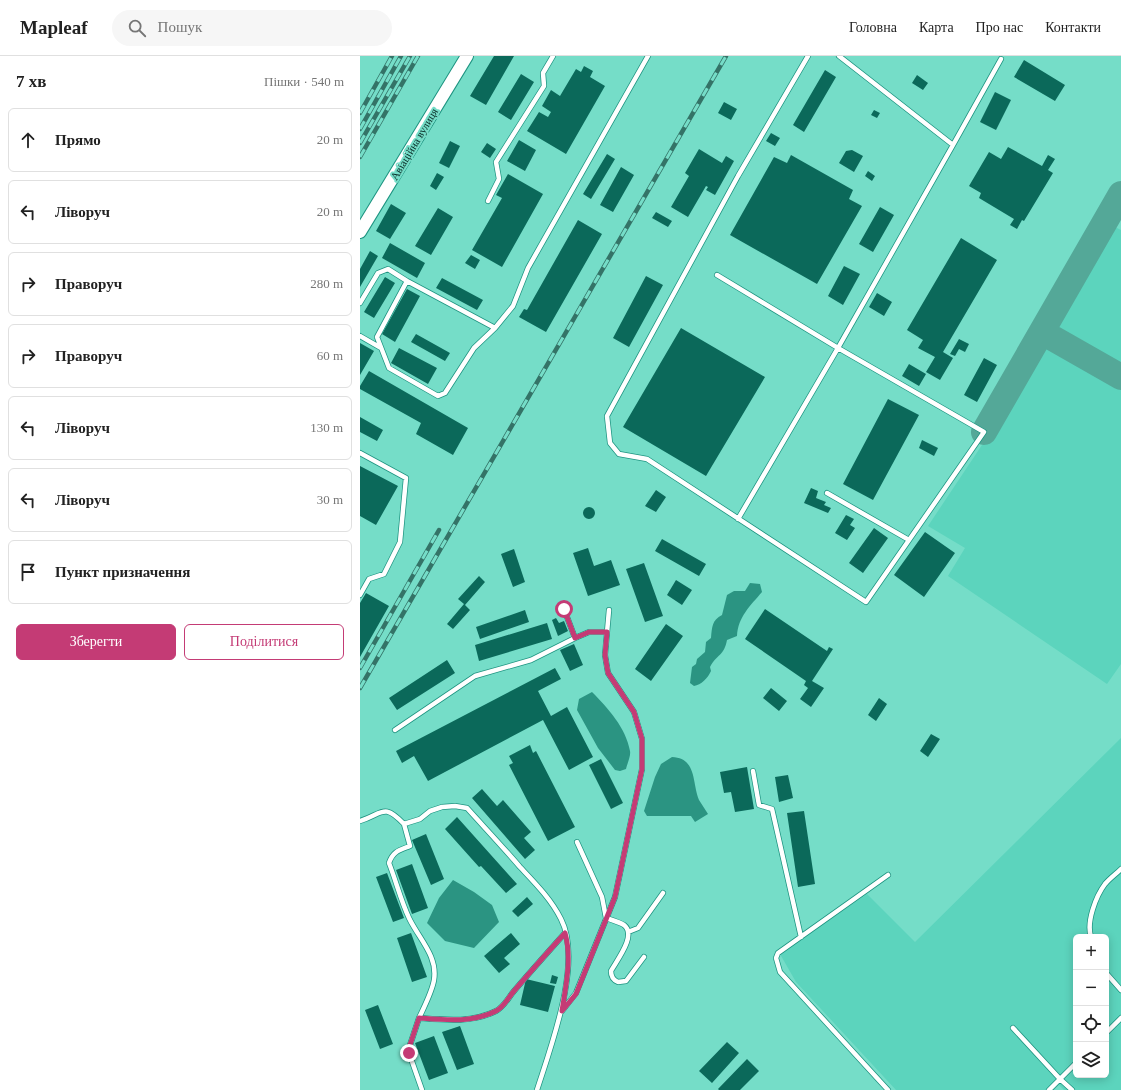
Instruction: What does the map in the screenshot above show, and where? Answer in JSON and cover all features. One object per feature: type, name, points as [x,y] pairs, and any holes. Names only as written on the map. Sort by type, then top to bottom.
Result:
[{"type":"street","name":"Авіаційна вулиця","points":[[360,232],[467,56]]},
{"type":"lane","points":[[488,201],[499,179],[496,162],[544,86],[544,73],[554,56]]},
{"type":"lane","points":[[407,281],[377,337],[389,368],[438,396],[445,393],[474,348],[495,328],[513,306],[528,268],[648,56]]},
{"type":"lane","points":[[717,275],[838,348],[984,432],[866,602],[647,459],[619,454],[610,443],[607,416],[738,176],[808,56]]},
{"type":"lane","points":[[839,56],[953,145]]},
{"type":"lane","points":[[738,519],[838,348],[1001,59]]},
{"type":"lane","points":[[360,303],[378,273],[388,269],[407,281],[495,328]]},
{"type":"lane","points":[[360,336],[381,348]]},
{"type":"lane","points":[[360,453],[406,478],[400,542],[384,574],[370,580],[360,596]]},
{"type":"lane","points":[[827,493],[910,540]]},
{"type":"lane","points":[[564,609],[575,638]]},
{"type":"lane","points":[[562,1011],[576,994],[615,897],[642,769],[642,739],[634,712],[608,673],[605,655],[609,610]]},
{"type":"lane","points":[[395,730],[475,676],[531,660],[589,632],[607,632]]},
{"type":"lane","points":[[753,771],[758,805],[772,809],[801,936]]},
{"type":"lane","points":[[404,824],[420,819],[430,811],[442,807],[455,806],[467,808],[548,897],[562,920],[568,943],[562,1011],[536,1090]]},
{"type":"lane","points":[[360,821],[379,812],[387,811],[395,815],[404,824],[410,846],[398,850],[392,856],[390,863],[410,918],[432,958],[434,970],[434,981],[419,1018],[410,1045],[409,1053],[422,1090]]},
{"type":"lane","points":[[577,842],[602,897],[606,918]]},
{"type":"lane","points":[[1090,934],[1089,931],[1094,905],[1105,884],[1121,869]]},
{"type":"lane","points":[[888,875],[778,953],[776,958],[780,972],[888,1090]]},
{"type":"lane","points":[[628,932],[638,928],[663,893]]},
{"type":"lane","points":[[606,918],[624,926],[628,932],[629,939],[611,971],[613,979],[618,982],[626,981],[644,957]]},
{"type":"lane","points":[[419,1018],[464,1020],[473,1019],[495,1012],[504,1004],[565,933]]},
{"type":"lane","points":[[1109,976],[1121,990]]},
{"type":"lane","points":[[1109,1030],[1121,1018]]},
{"type":"lane","points":[[1013,1028],[1072,1090]]},
{"type":"lane","points":[[1049,1090],[1073,1066]]},
{"type":"shaded area","points":[[1115,227],[1121,230],[1121,664],[1107,684],[948,576],[965,548],[928,526],[1012,400]]},
{"type":"shaded area","points":[[1121,738],[1121,1090],[1064,1090],[1059,1085],[1054,1090],[896,1090],[796,982],[780,954],[867,894],[915,942]]},
{"type":"water","points":[[750,583],[760,584],[762,592],[742,617],[737,636],[727,640],[724,649],[710,667],[711,671],[708,676],[702,683],[694,686],[690,683],[692,667],[696,664],[697,659],[705,652],[706,642],[711,638],[714,622],[722,615],[727,595],[734,591],[745,591]]},
{"type":"water","points":[[592,692],[616,719],[625,734],[630,753],[626,769],[620,771],[615,770],[598,748],[577,710],[579,699]]},
{"type":"water","points":[[672,757],[680,758],[690,767],[699,800],[708,814],[695,822],[691,816],[647,816],[644,811],[655,777],[661,764]]},
{"type":"water","points":[[453,880],[474,892],[492,905],[499,922],[474,948],[445,941],[427,923],[439,898]]},
{"type":"building","points":[[494,56],[514,56],[486,105],[470,96]]},
{"type":"building","points":[[1024,60],[1065,85],[1055,101],[1014,77]]},
{"type":"building","points":[[584,66],[593,71],[590,77],[605,86],[566,154],[527,131],[539,112],[548,117],[551,112],[542,106],[551,90],[560,96],[576,69],[581,72]]},
{"type":"building","points":[[825,70],[836,77],[804,132],[793,125]]},
{"type":"building","points":[[521,74],[534,82],[511,120],[498,112]]},
{"type":"building","points":[[917,75],[928,83],[923,90],[912,83]]},
{"type":"building","points":[[995,92],[1011,100],[996,130],[980,122]]},
{"type":"building","points":[[724,102],[737,109],[731,120],[718,113]]},
{"type":"building","points":[[874,110],[880,113],[877,118],[871,115]]},
{"type":"building","points":[[771,133],[780,138],[775,146],[766,141]]},
{"type":"building","points":[[519,140],[536,150],[525,171],[507,161]]},
{"type":"building","points":[[450,141],[460,146],[449,168],[439,163]]},
{"type":"building","points":[[487,143],[496,149],[490,158],[481,152]]},
{"type":"building","points":[[1008,147],[1042,166],[1048,155],[1055,159],[1048,170],[1053,173],[1024,221],[1022,220],[1017,229],[1010,225],[1014,219],[979,198],[981,193],[969,186],[989,152],[1001,159]]},
{"type":"building","points":[[699,149],[722,163],[726,156],[734,161],[715,195],[706,190],[708,187],[706,186],[688,217],[671,207],[689,176],[685,173]]},
{"type":"building","points":[[852,150],[863,156],[854,172],[839,163],[846,151]]},
{"type":"building","points":[[607,154],[615,159],[591,199],[583,194]]},
{"type":"building","points":[[791,155],[853,190],[849,199],[862,206],[817,284],[730,235],[774,157],[787,163]]},
{"type":"building","points":[[621,167],[634,175],[613,212],[600,205]]},
{"type":"building","points":[[868,171],[875,176],[872,181],[865,176]]},
{"type":"building","points":[[437,173],[444,177],[436,190],[430,186]]},
{"type":"building","points":[[508,174],[543,194],[502,267],[472,250],[502,198],[496,195]]},
{"type":"building","points":[[391,204],[406,213],[390,239],[376,231]]},
{"type":"building","points":[[880,207],[894,215],[873,252],[859,244]]},
{"type":"building","points":[[438,208],[453,217],[431,255],[415,246]]},
{"type":"building","points":[[656,212],[672,221],[668,227],[652,218]]},
{"type":"building","points":[[578,220],[602,234],[546,332],[519,317],[524,309],[527,310]]},
{"type":"building","points":[[961,238],[997,260],[943,352],[953,358],[940,380],[926,372],[935,357],[918,348],[923,340],[907,330]]},
{"type":"building","points":[[390,243],[425,263],[417,278],[382,258]]},
{"type":"building","points":[[370,251],[378,256],[360,287],[360,269]]},
{"type":"building","points":[[471,255],[480,260],[475,269],[465,263]]},
{"type":"building","points":[[844,266],[860,274],[843,305],[828,296]]},
{"type":"building","points":[[646,276],[663,285],[629,347],[613,338]]},
{"type":"building","points":[[385,277],[395,283],[374,318],[364,312]]},
{"type":"building","points":[[442,278],[483,300],[477,310],[436,288]]},
{"type":"building","points":[[407,289],[420,296],[395,342],[382,334]]},
{"type":"building","points":[[877,293],[892,302],[884,316],[869,307]]},
{"type":"building","points":[[681,328],[765,377],[706,476],[623,427]]},
{"type":"building","points":[[416,334],[450,353],[445,361],[411,342]]},
{"type":"building","points":[[959,339],[969,344],[965,352],[959,349],[955,356],[950,354]]},
{"type":"building","points":[[360,343],[374,351],[360,375]]},
{"type":"building","points":[[399,348],[437,368],[428,384],[391,363]]},
{"type":"building","points":[[984,358],[997,365],[977,402],[964,395]]},
{"type":"building","points":[[909,364],[926,374],[919,386],[902,376]]},
{"type":"building","points":[[369,371],[468,428],[453,455],[416,434],[421,423],[360,389],[360,386]]},
{"type":"building","points":[[888,399],[919,415],[873,500],[843,484]]},
{"type":"building","points":[[360,417],[383,430],[377,441],[360,432]]},
{"type":"building","points":[[922,440],[938,448],[934,456],[919,448]]},
{"type":"building","points":[[360,466],[398,486],[376,525],[360,516]]},
{"type":"building","points":[[811,488],[818,491],[816,498],[826,502],[824,505],[831,508],[828,513],[804,503]]},
{"type":"building","points":[[656,490],[666,497],[656,512],[645,506]]},
{"type":"building","points":[[591,507],[594,508],[594,518],[587,519],[584,518],[583,511],[584,508]]},
{"type":"building","points":[[846,515],[854,519],[850,525],[855,528],[847,540],[835,533]]},
{"type":"building","points":[[874,528],[888,538],[863,573],[849,563]]},
{"type":"building","points":[[925,532],[955,553],[924,597],[894,575]]},
{"type":"building","points":[[662,539],[706,564],[699,576],[655,551]]},
{"type":"building","points":[[588,548],[594,566],[611,560],[620,585],[588,596],[573,553]]},
{"type":"building","points":[[514,549],[525,582],[513,587],[501,554]]},
{"type":"building","points":[[644,563],[663,616],[645,622],[626,569]]},
{"type":"building","points":[[479,576],[485,582],[465,605],[470,610],[453,629],[447,624],[464,604],[458,599]]},
{"type":"building","points":[[676,580],[692,590],[682,605],[667,595]]},
{"type":"building","points":[[366,593],[389,606],[360,657],[360,603]]},
{"type":"building","points":[[765,609],[827,651],[829,647],[833,649],[812,681],[824,688],[811,707],[800,699],[808,688],[804,685],[806,681],[745,639]]},
{"type":"building","points":[[525,610],[529,622],[480,639],[476,627]]},
{"type":"building","points":[[556,618],[559,623],[564,621],[568,631],[558,636],[552,620]]},
{"type":"building","points":[[547,623],[552,639],[479,661],[475,645]]},
{"type":"building","points":[[666,624],[683,636],[651,681],[635,669]]},
{"type":"building","points":[[574,644],[583,665],[570,671],[560,650]]},
{"type":"building","points":[[447,660],[455,673],[397,710],[389,698]]},
{"type":"building","points":[[555,668],[561,679],[538,691],[551,716],[567,707],[593,757],[569,770],[543,720],[428,781],[414,756],[402,763],[396,751]]},
{"type":"building","points":[[771,688],[787,701],[779,711],[763,698]]},
{"type":"building","points":[[879,698],[887,704],[876,721],[868,715]]},
{"type":"building","points":[[931,734],[940,739],[928,757],[920,751]]},
{"type":"building","points":[[530,745],[533,753],[536,751],[575,827],[548,841],[509,765],[513,763],[509,756]]},
{"type":"building","points":[[601,759],[623,803],[611,809],[589,765]]},
{"type":"building","points":[[747,767],[754,809],[735,812],[731,792],[724,793],[720,772]]},
{"type":"building","points":[[788,775],[793,798],[779,802],[775,777]]},
{"type":"building","points":[[482,789],[497,806],[503,800],[531,832],[524,838],[535,850],[525,859],[472,798]]},
{"type":"building","points":[[804,811],[815,884],[798,887],[787,813]]},
{"type":"building","points":[[457,817],[517,884],[506,893],[481,866],[479,867],[445,829]]},
{"type":"building","points":[[426,834],[444,879],[431,885],[412,840]]},
{"type":"building","points":[[412,864],[428,908],[412,914],[396,870]]},
{"type":"building","points":[[387,873],[404,918],[393,922],[376,877]]},
{"type":"building","points":[[527,897],[533,904],[518,917],[512,911]]},
{"type":"building","points":[[411,933],[427,977],[412,982],[397,938]]},
{"type":"building","points":[[511,933],[520,944],[504,958],[510,964],[499,973],[484,956]]},
{"type":"building","points":[[552,975],[558,977],[556,984],[550,983]]},
{"type":"building","points":[[526,979],[555,986],[548,1012],[520,1005]]},
{"type":"building","points":[[378,1005],[393,1044],[380,1049],[365,1010]]},
{"type":"building","points":[[460,1026],[474,1064],[457,1070],[442,1032]]},
{"type":"building","points":[[434,1036],[448,1073],[429,1080],[415,1043]]},
{"type":"building","points":[[727,1042],[739,1053],[712,1083],[699,1071]]},
{"type":"building","points":[[747,1059],[759,1071],[740,1090],[719,1090],[718,1089]]},
{"type":"taxiway","points":[[984,432],[1121,194]]},
{"type":"taxiway","points":[[1042,332],[1121,377]]},
{"type":"railway","points":[[360,113],[392,56]]},
{"type":"railway","points":[[360,129],[401,56]]},
{"type":"railway","points":[[360,143],[410,56]]},
{"type":"railway","points":[[360,157],[418,56]]},
{"type":"railway","points":[[360,688],[726,56]]},
{"type":"railway","points":[[360,668],[439,530]]},
{"type":"route","points":[[409,1053],[410,1045],[419,1018],[464,1020],[473,1019],[495,1012],[504,1004],[565,933],[568,943],[568,956],[567,977],[562,1011],[576,994],[615,897],[633,818],[642,769],[642,739],[634,712],[608,673],[605,655],[607,632],[589,632],[575,638],[564,609]]}]
